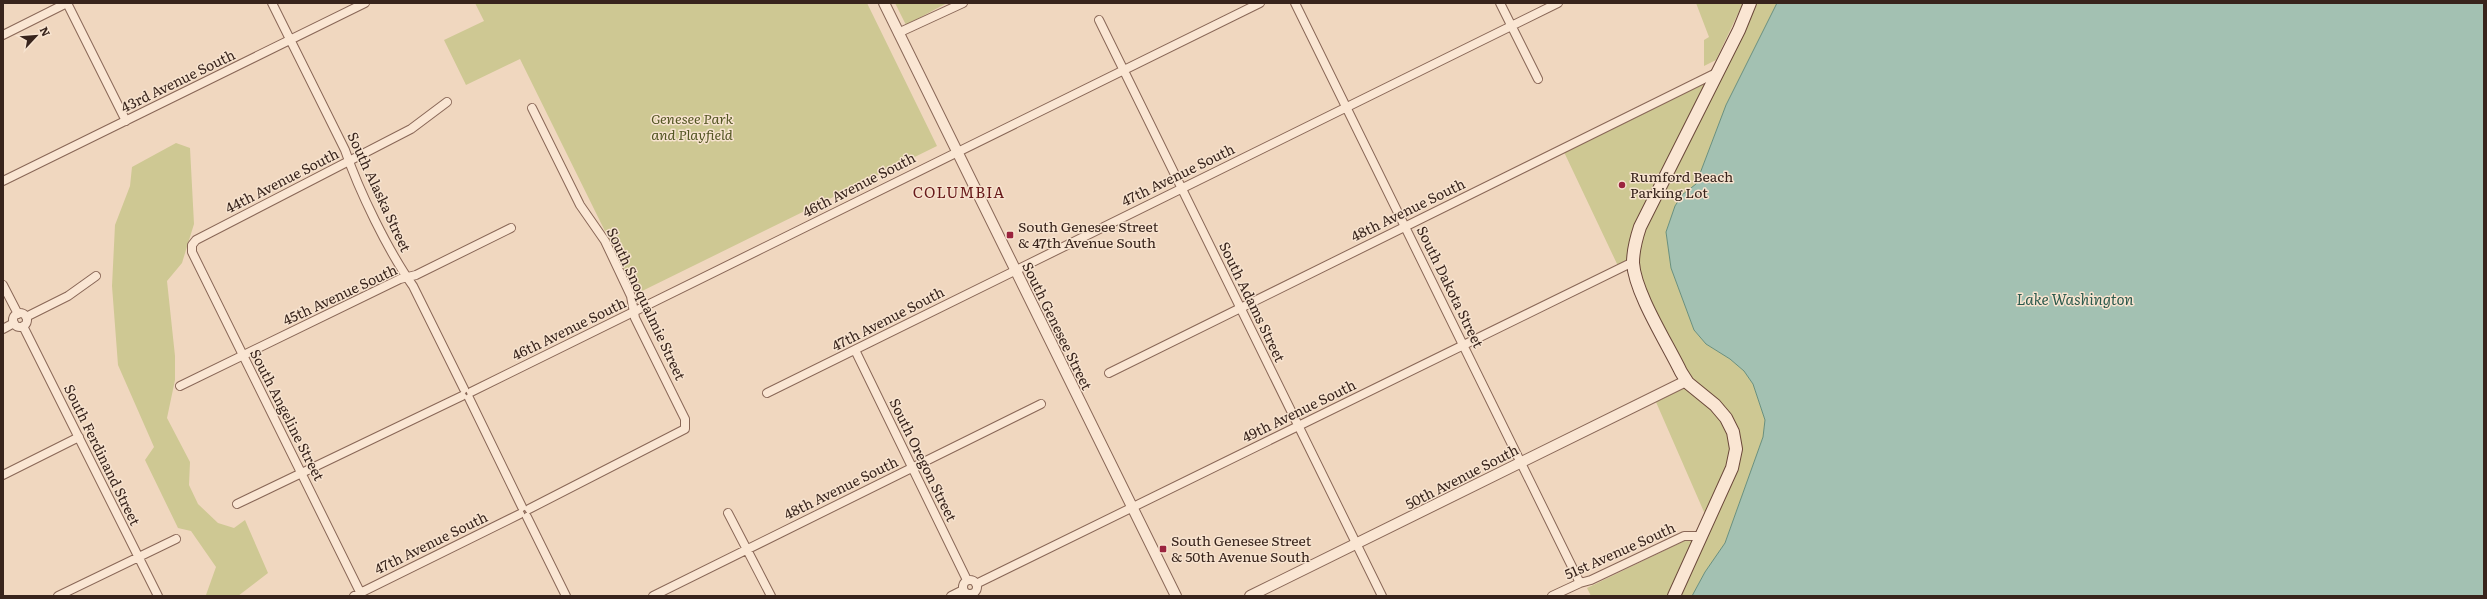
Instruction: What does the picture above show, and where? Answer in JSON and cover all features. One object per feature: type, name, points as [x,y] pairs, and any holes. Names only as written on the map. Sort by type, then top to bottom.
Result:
[{"type":"main road","points":[[1674,596],[1732,468],[1736,444],[1730,425],[1720,410],[1686,381],[1642,293],[1633,262],[1635,243],[1640,227],[1719,72],[1750,3]]},
{"type":"street","points":[[3,35],[67,3],[126,121]]},
{"type":"street","name":"South Alaska Street","points":[[272,3],[349,161],[353,173],[467,394],[566,596]]},
{"type":"street","name":"43rd Avenue South","points":[[3,181],[365,3]]},
{"type":"street","name":"South Genesee Street","points":[[884,3],[1014,270],[1176,596]]},
{"type":"street","points":[[898,33],[963,3]]},
{"type":"street","name":"46th Avenue South","points":[[237,504],[302,474],[633,313],[1260,3]]},
{"type":"street","name":"South Dakota Street","points":[[1295,3],[1580,583]]},
{"type":"street","points":[[1500,3],[1538,79]]},
{"type":"street","name":"47th Avenue South","points":[[767,393],[1558,3]]},
{"type":"street","name":"South Adams Street","points":[[1099,20],[1382,596]]},
{"type":"street","name":"48th Avenue South","points":[[1109,373],[1719,72]]},
{"type":"street","name":"44th Avenue South","points":[[192,245],[196,240],[411,129],[447,102]]},
{"type":"street","name":"South Snoqualmie Street","points":[[532,108],[580,205],[605,241],[631,296],[633,313],[682,411],[685,419],[685,429]]},
{"type":"street","name":"45th Avenue South","points":[[180,386],[416,275],[511,228]]},
{"type":"street","name":"South Angeline Street","points":[[192,245],[192,252],[302,474],[359,595]]},
{"type":"street","name":"49th Avenue South","points":[[976,584],[1633,262]]},
{"type":"street","points":[[3,285],[18,314],[26,317],[68,296],[96,276]]},
{"type":"street","points":[[14,323],[14,317],[18,314]]},
{"type":"street","points":[[14,323],[17,326],[23,326],[26,321],[26,317]]},
{"type":"street","points":[[3,328],[14,323]]},
{"type":"street","name":"South Ferdinand Street","points":[[23,326],[158,596]]},
{"type":"street","name":"South Oregon Street","points":[[856,350],[967,580]]},
{"type":"street","name":"50th Avenue South","points":[[1250,596],[1686,381]]},
{"type":"street","name":"48th Avenue South","points":[[653,596],[1041,404]]},
{"type":"street","name":"47th Avenue South","points":[[359,595],[525,512],[685,429]]},
{"type":"street","points":[[3,475],[78,437]]},
{"type":"street","points":[[728,513],[771,596]]},
{"type":"street","name":"51st Avenue South","points":[[1552,596],[1580,583],[1591,580],[1684,536],[1700,536]]},
{"type":"street","points":[[58,596],[176,539]]},
{"type":"street","points":[[967,580],[972,580],[976,584],[977,588],[974,595],[967,594],[963,590],[963,584],[967,580]]},
{"type":"street","points":[[951,596],[963,590]]},
{"type":"green space","name":"Genesee Park and Playfield","points":[[475,3],[867,3],[937,146],[636,294],[520,59],[466,85],[444,40],[484,21]]},
{"type":"green space","points":[[895,3],[947,3],[906,25]]},
{"type":"green space","points":[[1696,3],[1743,3],[1716,60],[1704,66],[1704,40],[1709,37]]},
{"type":"green space","points":[[1753,3],[1777,3],[1726,105],[1696,184],[1682,195],[1675,206],[1666,232],[1671,268],[1694,330],[1706,344],[1730,359],[1744,371],[1753,384],[1765,420],[1763,437],[1725,543],[1705,572],[1692,596],[1591,596],[1587,588],[1711,528],[1656,402],[1694,383],[1687,375],[1650,303],[1641,273],[1639,257],[1618,266],[1564,152],[1724,70]]},
{"type":"green space","points":[[176,143],[190,148],[194,224],[182,263],[167,281],[175,356],[175,380],[167,418],[190,462],[189,485],[198,504],[218,523],[234,528],[245,520],[268,573],[238,596],[206,595],[216,567],[191,531],[178,528],[145,460],[154,447],[118,365],[112,286],[115,225],[130,186],[132,167]]},
{"type":"water","name":"Lake Washington","points":[[1777,3],[2484,3],[2484,596],[1692,596],[1705,572],[1725,543],[1763,437],[1765,420],[1753,384],[1744,371],[1730,359],[1706,344],[1694,330],[1671,268],[1666,232],[1675,206],[1682,195],[1696,184],[1726,105]]},
{"type":"place","name":"Rumford Beach Parking Lot","points":[[1622,185]]},
{"type":"place","name":"South Genesee Street & 47th Avenue South","points":[[1010,235]]},
{"type":"place","name":"South Genesee Street & 50th Avenue South","points":[[1163,549]]},
{"type":"district","name":"COLUMBIA","points":[[959,193]]}]
